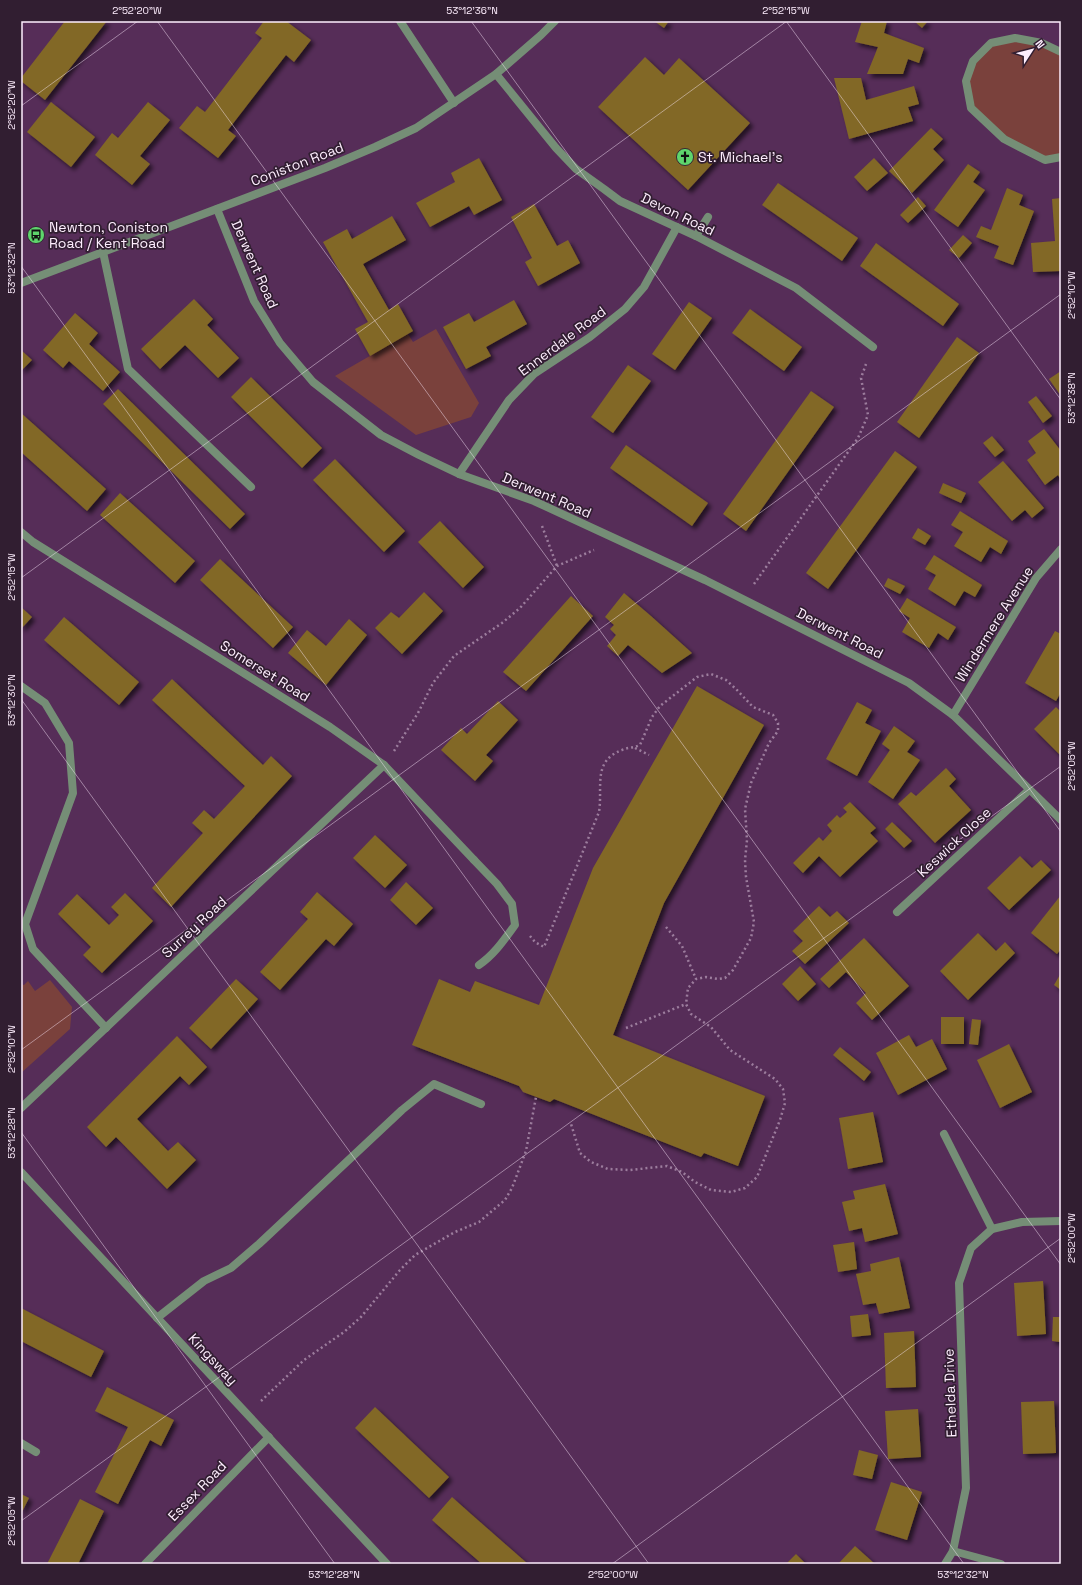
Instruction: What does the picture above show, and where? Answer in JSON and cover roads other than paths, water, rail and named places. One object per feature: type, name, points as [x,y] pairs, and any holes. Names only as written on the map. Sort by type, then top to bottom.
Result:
[{"type":"street","points":[[400,21],[454,103]]},
{"type":"street","name":"Coniston Road","points":[[21,283],[217,209],[375,147],[416,128],[496,74],[555,21]]},
{"type":"street","points":[[1061,52],[1042,42],[1015,38],[991,42],[973,61],[966,81],[971,108],[1004,139],[1045,160],[1061,157]]},
{"type":"street","name":"Devon Road","points":[[496,74],[556,148],[576,169],[620,201],[696,236],[796,288],[873,347]]},
{"type":"street","name":"Derwent Road","points":[[217,209],[254,301],[280,343],[313,382],[381,435],[459,474],[534,501],[745,600],[909,683],[953,715],[1061,820]]},
{"type":"street","points":[[696,236],[708,217]]},
{"type":"street","name":"Ennerdale Road","points":[[459,474],[509,400],[534,374],[590,336],[625,309],[644,287],[677,227]]},
{"type":"street","points":[[102,252],[128,369],[250,487]]},
{"type":"street","name":"Somerset Road","points":[[21,532],[33,542],[330,727],[384,765],[497,884],[512,904],[515,925],[487,960],[479,965]]},
{"type":"street","name":"Windermere Avenue","points":[[953,715],[1036,578],[1061,549]]},
{"type":"street","points":[[21,686],[45,703],[69,743],[73,793],[25,924],[33,949],[106,1028]]},
{"type":"street","name":"Surrey Road","points":[[21,1108],[384,765]]},
{"type":"street","name":"Keswick Close","points":[[897,912],[1029,790]]},
{"type":"street","points":[[156,1318],[204,1280],[231,1268],[260,1244],[402,1110],[434,1084],[481,1104]]},
{"type":"street","points":[[944,1134],[992,1229]]},
{"type":"street","name":"Kingsway","points":[[21,1172],[387,1564]]},
{"type":"street","name":"Ethelda Drive","points":[[945,1564],[953,1551],[966,1488],[959,1283],[971,1248],[992,1229],[1022,1222],[1061,1221]]},
{"type":"street","name":"Essex Road","points":[[145,1564],[269,1437]]},
{"type":"street","points":[[21,1443],[36,1452]]},
{"type":"street","points":[[953,1551],[1001,1564]]},
{"type":"place","name":"St. Michael's","points":[[685,157]]},
{"type":"place","name":"Newton, Coniston Road / Kent Road","points":[[36,235]]}]
